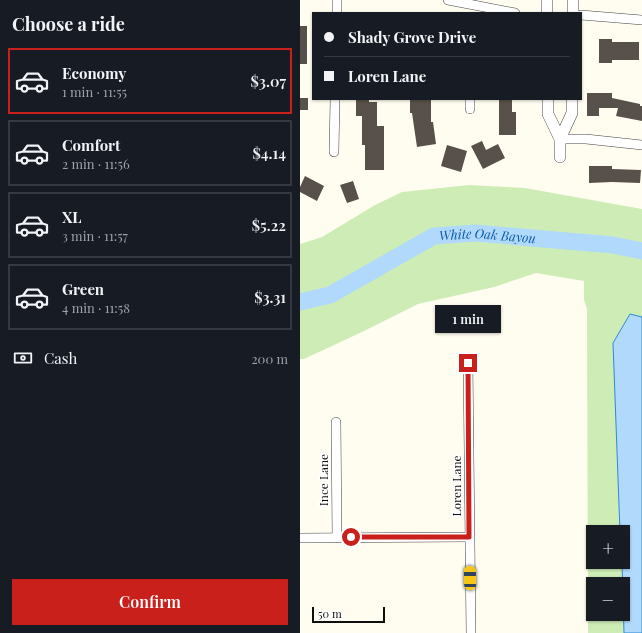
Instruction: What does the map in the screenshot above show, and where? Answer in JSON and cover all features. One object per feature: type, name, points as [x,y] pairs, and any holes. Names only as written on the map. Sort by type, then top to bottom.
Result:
[{"type":"street","points":[[337,0],[337,12]]},
{"type":"street","points":[[448,0],[473,9],[504,12]]},
{"type":"street","points":[[547,0],[547,12]]},
{"type":"street","points":[[572,0],[572,12]]},
{"type":"street","points":[[582,14],[642,20]]},
{"type":"street","points":[[334,152],[335,100]]},
{"type":"street","points":[[470,100],[470,109]]},
{"type":"street","points":[[548,100],[548,114],[560,139]]},
{"type":"street","points":[[560,157],[560,139],[572,113],[572,100]]},
{"type":"street","points":[[560,139],[586,139],[642,145]]},
{"type":"street","name":"Loren Lane","points":[[468,363],[471,633]]},
{"type":"street","name":"Ince Lane","points":[[336,422],[337,537]]},
{"type":"street","points":[[300,538],[469,537]]},
{"type":"green space","points":[[469,185],[525,188],[642,209],[642,633],[588,633],[588,621],[630,621],[630,577],[588,577],[588,569],[630,569],[630,525],[588,525],[587,309],[584,300],[584,281],[536,273],[494,287],[418,304],[362,332],[304,359],[300,359],[300,244],[322,237],[375,205],[402,192]]},
{"type":"water","points":[[630,314],[642,317],[642,633],[624,633],[624,621],[630,621],[630,577],[622,577],[622,569],[630,569],[630,525],[620,525],[613,343]]},
{"type":"building","points":[[300,26],[307,26],[307,64],[300,64]]},
{"type":"building","points":[[599,39],[612,39],[612,42],[639,42],[639,60],[612,60],[612,63],[599,63]]},
{"type":"building","points":[[587,93],[612,93],[612,98],[640,104],[640,106],[642,106],[642,121],[616,116],[618,108],[599,108],[599,116],[587,116]]},
{"type":"building","points":[[300,98],[308,98],[308,110],[300,110]]},
{"type":"building","points":[[356,100],[369,100],[369,102],[377,102],[377,126],[384,126],[384,170],[365,170],[365,145],[362,145],[362,116],[356,116]]},
{"type":"building","points":[[410,100],[431,100],[431,122],[433,122],[436,144],[417,147],[412,113],[410,113]]},
{"type":"building","points":[[499,100],[512,100],[512,112],[516,112],[516,135],[499,135]]},
{"type":"building","points":[[482,141],[486,150],[498,144],[505,158],[483,169],[471,146]]},
{"type":"building","points":[[447,145],[467,151],[461,172],[441,166]]},
{"type":"building","points":[[589,166],[612,166],[612,169],[641,170],[640,183],[589,183]]},
{"type":"building","points":[[305,176],[324,186],[317,201],[300,192],[300,187]]},
{"type":"building","points":[[353,181],[359,199],[347,203],[340,185]]},
{"type":"waterway","name":"White Oak Bayou","points":[[300,302],[330,295],[434,236],[475,233],[613,245],[642,251]]},
{"type":"route","points":[[351,537],[469,537],[468,363]]}]
